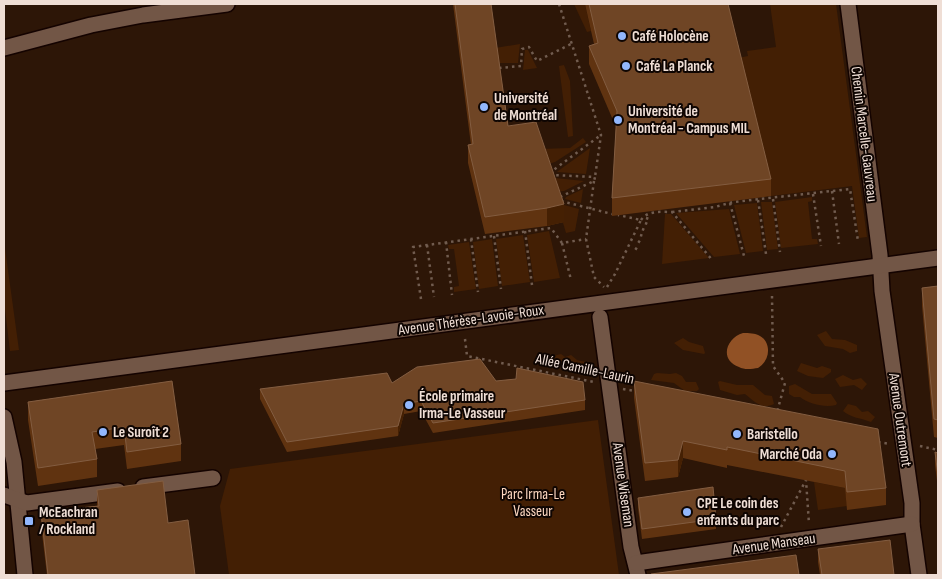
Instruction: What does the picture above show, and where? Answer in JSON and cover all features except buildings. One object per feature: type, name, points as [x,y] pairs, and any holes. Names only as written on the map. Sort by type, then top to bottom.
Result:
[{"type":"street","points":[[4,48],[99,23],[226,4]]},
{"type":"street","name":"Chemin Marcelle-Gauvreau","points":[[848,4],[881,265]]},
{"type":"street","name":"Avenue Thérèse-Lavoie-Roux","points":[[4,383],[938,258]]},
{"type":"street","name":"Avenue Outremont","points":[[881,265],[882,291],[912,503],[912,524],[919,575]]},
{"type":"street","name":"Avenue Wiseman","points":[[600,318],[631,547],[637,569]]},
{"type":"street","points":[[4,417],[6,439],[14,462],[10,497],[25,575]]},
{"type":"street","points":[[10,497],[27,503],[212,478]]},
{"type":"street","name":"Avenue Manseau","points":[[637,569],[912,524]]},
{"type":"path","points":[[559,4],[601,135],[586,239],[594,277],[606,289],[641,220],[644,216],[654,212],[715,207],[730,203],[850,189],[858,241]]},
{"type":"path","points":[[497,68],[521,66],[522,49],[529,47],[537,61],[572,44]]},
{"type":"path","points":[[595,179],[553,175],[552,171],[601,135]]},
{"type":"path","points":[[595,179],[559,197],[560,201],[612,214]]},
{"type":"path","points":[[832,191],[839,244]]},
{"type":"path","points":[[813,194],[821,246]]},
{"type":"path","points":[[773,199],[780,252]]},
{"type":"path","points":[[758,200],[766,254]]},
{"type":"path","points":[[730,203],[744,256]]},
{"type":"path","points":[[672,212],[714,260]]},
{"type":"path","points":[[618,215],[641,220]]},
{"type":"path","points":[[646,218],[652,220]]},
{"type":"path","points":[[645,223],[650,225]]},
{"type":"path","points":[[421,299],[413,246],[525,231],[551,228],[562,243],[571,280]]},
{"type":"path","points":[[642,229],[647,231]]},
{"type":"path","points":[[525,231],[532,285]]},
{"type":"path","points":[[494,236],[501,289]]},
{"type":"path","points":[[471,238],[478,292]]},
{"type":"path","points":[[562,243],[586,239]]},
{"type":"path","points":[[446,242],[452,295]]},
{"type":"path","points":[[427,245],[434,297]]},
{"type":"path","points":[[772,296],[773,366],[785,383],[775,419]]},
{"type":"path","name":"Allée Camille-Laurin","points":[[465,339],[467,356],[610,390],[640,392]]},
{"type":"path","points":[[872,440],[890,444]]},
{"type":"path","points":[[920,446],[938,450]]},
{"type":"path","points":[[779,531],[806,480],[809,527]]},
{"type":"green space","points":[[574,4],[585,4],[591,31],[587,32]]},
{"type":"green space","points":[[770,4],[836,4],[867,237],[859,238],[852,186],[771,196],[738,58],[748,56],[747,51],[776,47]]},
{"type":"green space","points":[[520,44],[518,63],[496,63],[495,48]]},
{"type":"green space","points":[[525,50],[528,50],[537,68],[523,70]]},
{"type":"green space","points":[[564,65],[570,81],[573,136],[568,137],[559,66]]},
{"type":"green space","points":[[583,138],[586,142],[555,162],[545,165],[540,149],[570,148]]},
{"type":"green space","points":[[590,148],[586,174],[557,172],[558,171]]},
{"type":"green space","points":[[555,178],[584,181],[564,191],[554,192]]},
{"type":"green space","points":[[583,189],[581,203],[565,199],[566,197]]},
{"type":"green space","points":[[812,197],[812,201],[808,202],[812,239],[817,239],[818,244],[781,248],[775,202]]},
{"type":"green space","points":[[761,202],[772,202],[778,249],[767,250]]},
{"type":"green space","points":[[757,203],[763,251],[746,253],[734,205]]},
{"type":"green space","points":[[564,205],[579,209],[575,231],[566,233],[558,206]]},
{"type":"green space","points":[[729,209],[740,254],[714,257],[676,213]]},
{"type":"green space","points":[[665,214],[671,214],[709,258],[662,264]]},
{"type":"green space","points":[[549,231],[560,278],[534,282],[527,235]]},
{"type":"green space","points":[[523,235],[530,282],[502,286],[496,239]]},
{"type":"green space","points":[[492,239],[498,286],[479,289],[473,242]]},
{"type":"green space","points":[[4,241],[19,350],[10,351],[4,301]]},
{"type":"green space","points":[[469,242],[476,289],[454,292],[454,287],[459,286],[454,249],[449,249],[448,245]]},
{"type":"green space","points":[[826,331],[832,339],[845,340],[857,345],[857,351],[850,353],[843,349],[825,346],[817,335]]},
{"type":"green space","points":[[683,338],[703,346],[705,353],[683,350],[674,343]]},
{"type":"green space","points":[[561,354],[565,357],[571,355],[577,360],[591,363],[594,370],[575,370],[569,365],[555,363],[553,356]]},
{"type":"green space","points":[[801,363],[817,368],[822,366],[831,369],[831,372],[823,378],[808,376],[797,371]]},
{"type":"green space","points":[[676,373],[682,376],[686,382],[696,382],[699,389],[697,391],[685,391],[674,383],[651,380],[654,374]]},
{"type":"green space","points":[[843,375],[853,380],[861,378],[867,384],[862,390],[854,385],[840,387],[835,379]]},
{"type":"green space","points":[[718,382],[737,385],[753,385],[765,395],[772,396],[774,404],[762,406],[745,394],[737,395],[720,390]]},
{"type":"green space","points":[[795,384],[812,394],[831,394],[837,403],[832,406],[822,406],[808,402],[800,397],[794,397],[789,394],[789,386]]},
{"type":"green space","points":[[848,404],[856,406],[862,412],[868,411],[875,417],[871,422],[849,415],[843,411]]},
{"type":"green space","name":"Parc Irma-Le Vasseur","points":[[598,420],[619,575],[229,575],[220,506],[230,469]]},
{"type":"green space","points":[[814,482],[845,488],[847,506],[818,510]]},
{"type":"shaded area","points":[[743,333],[758,335],[764,339],[768,347],[767,357],[758,368],[741,368],[733,364],[729,359],[727,349],[729,344],[732,339]]},
{"type":"place","name":"Café Holocène","points":[[622,36]]},
{"type":"place","name":"Café La Planck","points":[[626,66]]},
{"type":"place","name":"Université de Montréal","points":[[484,107]]},
{"type":"place","name":"Université de Montréal - Campus MIL","points":[[618,120]]},
{"type":"place","name":"École primaire Irma-Le Vasseur","points":[[409,405]]},
{"type":"place","name":"Le Suroît 2","points":[[103,432]]},
{"type":"place","name":"Baristello","points":[[737,434]]},
{"type":"place","name":"Marché Oda","points":[[832,454]]},
{"type":"place","name":"CPE Le coin des enfants du parc","points":[[687,512]]},
{"type":"place","name":"McEachran / Rockland","points":[[29,521]]}]
